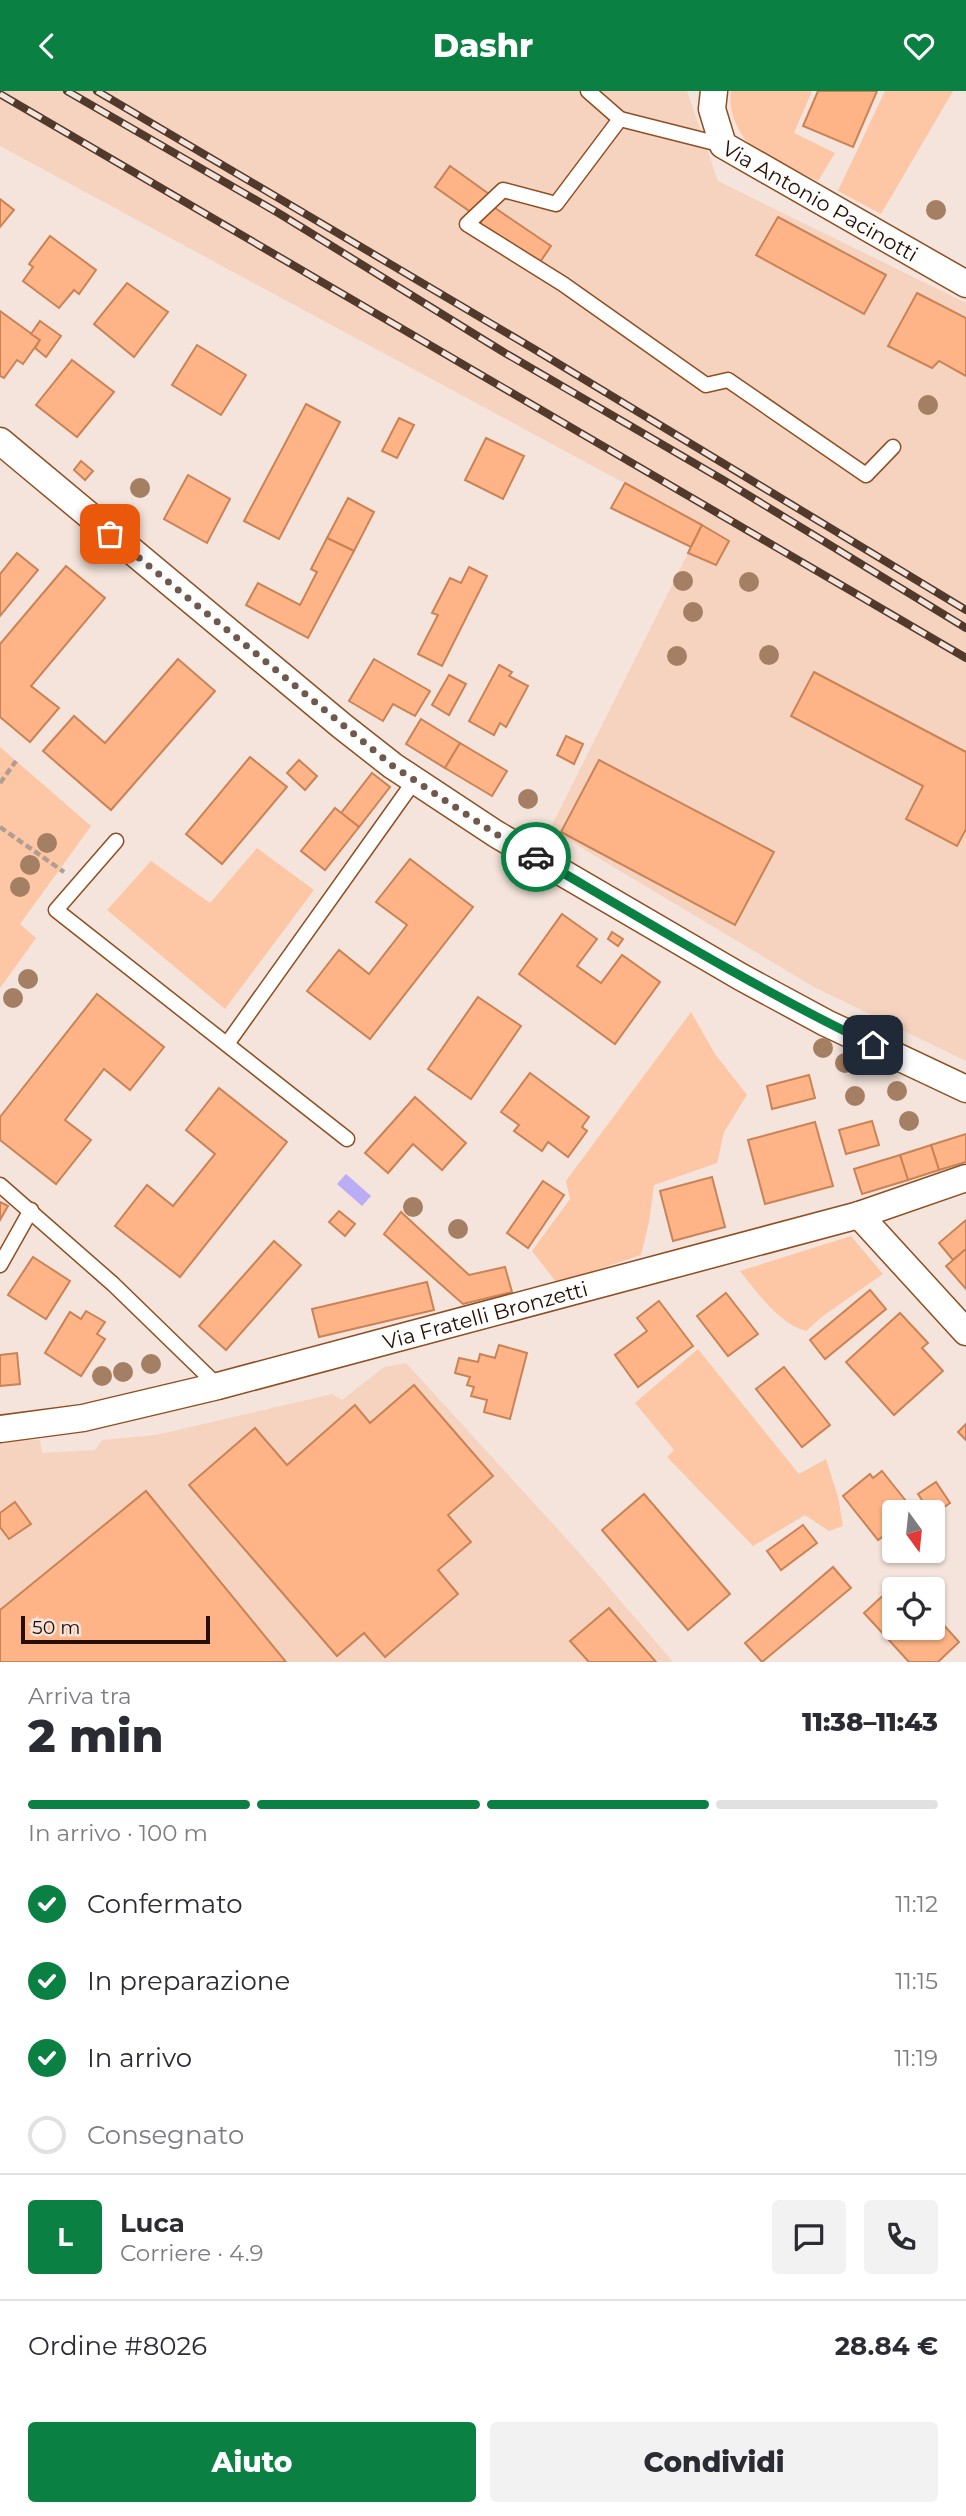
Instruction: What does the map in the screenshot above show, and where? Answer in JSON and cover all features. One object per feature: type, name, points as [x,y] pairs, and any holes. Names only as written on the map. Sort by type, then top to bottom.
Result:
[{"type":"street","name":"Via Antonio Pacinotti","points":[[714,91],[712,109],[723,145],[966,284]]},
{"type":"street","points":[[0,441],[342,726],[415,780],[496,834],[741,977],[826,1023],[966,1089]]},
{"type":"street","name":"Via Fratelli Bronzetti","points":[[0,1429],[83,1418],[218,1386],[859,1215],[966,1178]]},
{"type":"street","points":[[859,1215],[966,1332]]},
{"type":"lane","points":[[588,91],[620,119],[723,145]]},
{"type":"lane","points":[[620,119],[556,204],[503,190],[467,223],[563,284],[706,385],[728,380],[866,475],[893,447]]},
{"type":"lane","points":[[227,1044],[415,780]]},
{"type":"lane","points":[[116,841],[56,910],[347,1139]]},
{"type":"lane","points":[[0,1185],[113,1285],[218,1386]]},
{"type":"lane","points":[[0,1265],[31,1210]]},
{"type":"path","points":[[0,783],[16,761]]},
{"type":"path","points":[[0,827],[79,883]]},
{"type":"shaded area","points":[[0,91],[687,91],[718,181],[966,303],[966,1061],[814,987],[550,829],[702,525],[0,146]]},
{"type":"shaded area","points":[[731,91],[812,91],[794,133],[835,153],[818,181],[771,159],[751,146],[740,132],[733,116]]},
{"type":"shaded area","points":[[885,91],[953,91],[881,214],[838,191]]},
{"type":"shaded area","points":[[0,747],[91,826],[20,924],[36,938],[0,988]]},
{"type":"shaded area","points":[[257,848],[314,890],[225,1009],[107,910],[151,861],[210,903]]},
{"type":"shaded area","points":[[691,1012],[715,1054],[747,1095],[724,1132],[717,1163],[654,1185],[641,1255],[557,1283],[532,1251],[570,1199],[566,1181]]},
{"type":"shaded area","points":[[346,1174],[371,1196],[362,1206],[337,1184]]},
{"type":"shaded area","points":[[851,1236],[883,1274],[806,1331],[787,1322],[778,1314],[740,1271]]},
{"type":"shaded area","points":[[698,1349],[799,1474],[826,1459],[838,1497],[843,1526],[829,1531],[805,1515],[753,1546],[667,1457],[674,1450],[635,1403]]},
{"type":"shaded area","points":[[406,1363],[575,1548],[673,1662],[0,1662],[0,1440],[40,1440],[42,1453],[95,1450],[102,1440],[156,1435],[332,1394],[342,1400],[384,1367]]},
{"type":"building","points":[[818,91],[877,91],[853,147],[803,126]]},
{"type":"building","points":[[450,166],[489,194],[475,215],[435,187]]},
{"type":"building","points":[[0,199],[14,210],[0,227]]},
{"type":"building","points":[[492,206],[551,246],[538,265],[479,225]]},
{"type":"building","points":[[778,217],[886,275],[864,314],[756,255]]},
{"type":"building","points":[[50,236],[96,270],[79,294],[74,290],[59,308],[23,281],[33,267],[29,264]]},
{"type":"building","points":[[127,283],[168,312],[134,357],[94,324]]},
{"type":"building","points":[[917,293],[966,318],[966,376],[939,361],[932,368],[888,346]]},
{"type":"building","points":[[0,311],[40,340],[23,364],[17,360],[4,378],[0,376]]},
{"type":"building","points":[[40,321],[61,336],[46,357],[35,348],[40,340],[31,334]]},
{"type":"building","points":[[197,345],[246,375],[221,415],[172,385]]},
{"type":"building","points":[[72,360],[114,392],[77,437],[36,405]]},
{"type":"building","points":[[306,404],[340,422],[279,539],[244,521]]},
{"type":"building","points":[[399,418],[414,425],[397,458],[382,451]]},
{"type":"building","points":[[486,438],[524,456],[503,499],[465,480]]},
{"type":"building","points":[[81,461],[93,471],[85,480],[74,470]]},
{"type":"building","points":[[188,475],[230,499],[207,543],[164,519]]},
{"type":"building","points":[[625,483],[702,525],[691,547],[611,508]]},
{"type":"building","points":[[348,498],[374,512],[354,551],[327,538]]},
{"type":"building","points":[[702,525],[729,541],[716,565],[688,553]]},
{"type":"building","points":[[327,538],[354,551],[308,638],[246,605],[258,583],[300,605],[317,572],[311,569]]},
{"type":"building","points":[[17,553],[38,570],[0,616],[0,574]]},
{"type":"building","points":[[66,566],[105,598],[31,686],[59,708],[30,742],[0,717],[0,644]]},
{"type":"building","points":[[469,567],[487,576],[442,666],[418,654],[438,615],[432,613],[450,578],[461,583]]},
{"type":"building","points":[[178,659],[215,691],[111,810],[43,751],[74,716],[105,743]]},
{"type":"building","points":[[374,659],[430,691],[415,716],[393,704],[383,721],[349,701]]},
{"type":"building","points":[[499,665],[512,672],[509,676],[528,686],[506,727],[500,723],[494,735],[469,721]]},
{"type":"building","points":[[814,672],[966,752],[966,829],[957,846],[906,819],[923,786],[791,716]]},
{"type":"building","points":[[449,675],[466,684],[449,715],[432,705]]},
{"type":"building","points":[[421,719],[460,743],[445,768],[406,744]]},
{"type":"building","points":[[566,736],[583,744],[574,764],[557,755]]},
{"type":"building","points":[[460,743],[507,771],[492,796],[445,768]]},
{"type":"building","points":[[250,757],[287,787],[222,864],[186,834]]},
{"type":"building","points":[[299,760],[317,776],[305,790],[287,773]]},
{"type":"building","points":[[599,760],[774,852],[735,925],[561,832]]},
{"type":"building","points":[[372,773],[390,787],[359,827],[341,813]]},
{"type":"building","points":[[335,808],[359,827],[325,870],[301,851]]},
{"type":"building","points":[[410,859],[473,907],[370,1039],[307,991],[339,950],[369,974],[407,925],[376,902]]},
{"type":"building","points":[[562,914],[597,939],[577,966],[601,983],[622,955],[660,982],[615,1044],[519,974]]},
{"type":"building","points":[[612,932],[623,939],[618,946],[608,939]]},
{"type":"building","points":[[97,994],[164,1047],[130,1090],[104,1069],[65,1120],[91,1140],[56,1184],[0,1140],[0,1117]]},
{"type":"building","points":[[478,997],[521,1026],[471,1099],[428,1069]]},
{"type":"building","points":[[530,1073],[589,1117],[582,1127],[587,1131],[568,1157],[548,1142],[542,1151],[514,1131],[519,1125],[501,1112]]},
{"type":"building","points":[[809,1075],[815,1098],[772,1109],[767,1086]]},
{"type":"building","points":[[219,1088],[287,1142],[180,1277],[115,1226],[147,1185],[173,1206],[215,1154],[186,1130]]},
{"type":"building","points":[[415,1097],[466,1143],[442,1170],[413,1144],[388,1173],[365,1153]]},
{"type":"building","points":[[872,1121],[879,1145],[846,1154],[839,1130]]},
{"type":"building","points":[[815,1122],[833,1186],[765,1204],[748,1140]]},
{"type":"building","points":[[966,1134],[966,1162],[939,1170],[931,1145]]},
{"type":"building","points":[[931,1145],[939,1170],[908,1180],[900,1155]]},
{"type":"building","points":[[900,1155],[908,1180],[862,1194],[854,1169]]},
{"type":"building","points":[[712,1177],[725,1227],[673,1241],[660,1191]]},
{"type":"building","points":[[543,1181],[564,1195],[528,1248],[507,1233]]},
{"type":"building","points":[[0,1202],[8,1206],[0,1220]]},
{"type":"building","points":[[339,1211],[355,1224],[345,1236],[329,1222]]},
{"type":"building","points":[[401,1212],[469,1275],[505,1267],[512,1292],[463,1304],[384,1234]]},
{"type":"building","points":[[966,1220],[966,1249],[953,1260],[939,1243]]},
{"type":"building","points":[[274,1241],[301,1265],[226,1350],[199,1326]]},
{"type":"building","points":[[966,1249],[966,1289],[946,1266]]},
{"type":"building","points":[[33,1257],[70,1281],[46,1319],[8,1295]]},
{"type":"building","points":[[427,1282],[434,1310],[319,1337],[312,1309]]},
{"type":"building","points":[[870,1290],[886,1309],[825,1359],[810,1340]]},
{"type":"building","points":[[726,1293],[758,1334],[728,1356],[697,1316]]},
{"type":"building","points":[[659,1301],[693,1346],[638,1387],[615,1355],[647,1331],[637,1318]]},
{"type":"building","points":[[86,1311],[105,1322],[97,1334],[105,1339],[81,1376],[45,1353],[70,1312],[81,1319]]},
{"type":"building","points":[[900,1313],[928,1343],[922,1348],[943,1371],[894,1415],[846,1362]]},
{"type":"building","points":[[499,1345],[527,1353],[510,1419],[484,1412],[487,1400],[471,1396],[474,1387],[467,1385],[470,1377],[455,1373],[459,1358],[478,1362],[480,1354],[495,1358]]},
{"type":"building","points":[[17,1353],[20,1384],[0,1386],[0,1355]]},
{"type":"building","points":[[784,1367],[830,1425],[802,1447],[756,1389]]},
{"type":"building","points":[[414,1385],[493,1476],[448,1515],[471,1542],[438,1570],[458,1594],[385,1657],[364,1633],[337,1656],[189,1485],[255,1428],[287,1465],[355,1405],[370,1423]]},
{"type":"building","points":[[966,1424],[966,1440],[958,1432]]},
{"type":"building","points":[[882,1471],[905,1500],[882,1500],[882,1537],[878,1540],[843,1496],[870,1474],[873,1478]]},
{"type":"building","points":[[936,1482],[950,1503],[945,1507],[945,1500],[922,1500],[918,1494]]},
{"type":"building","points":[[146,1491],[286,1662],[0,1662],[0,1610]]},
{"type":"building","points":[[644,1494],[730,1594],[688,1630],[602,1530]]},
{"type":"building","points":[[15,1502],[31,1524],[9,1539],[0,1527],[0,1513]]},
{"type":"building","points":[[803,1525],[817,1543],[781,1570],[767,1551]]},
{"type":"building","points":[[833,1567],[851,1588],[762,1662],[745,1643]]},
{"type":"building","points":[[882,1596],[882,1633],[864,1613]]},
{"type":"building","points":[[609,1608],[656,1662],[589,1662],[570,1641]]},
{"type":"building","points":[[945,1626],[959,1642],[938,1662],[909,1662],[889,1640],[945,1640]]},
{"type":"railway","points":[[67,91],[280,214],[505,353],[725,481],[966,628]]},
{"type":"railway","points":[[97,91],[534,349],[966,610]]},
{"type":"railway","points":[[0,94],[966,658]]},
{"type":"way so far","points":[[110,534],[393,766],[536,857]]},
{"type":"route","points":[[536,857],[741,977],[873,1045]]}]
